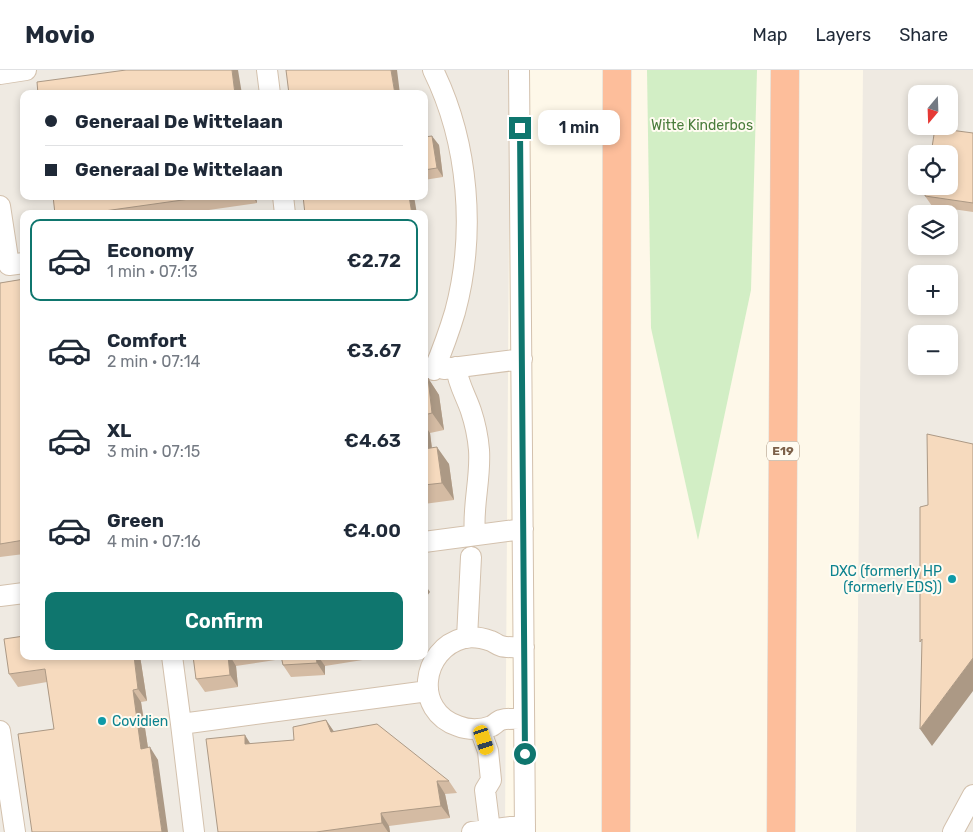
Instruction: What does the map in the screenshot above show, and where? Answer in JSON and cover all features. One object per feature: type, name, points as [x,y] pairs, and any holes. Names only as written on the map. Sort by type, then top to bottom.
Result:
[{"type":"highway","points":[[616,832],[617,70]]},
{"type":"highway","name":"E19","points":[[781,832],[785,70]]},
{"type":"street","points":[[0,74],[26,70]]},
{"type":"street","points":[[267,70],[270,90]]},
{"type":"street","points":[[429,371],[446,341],[455,311],[462,273],[466,219],[461,157],[446,102],[433,70]]},
{"type":"street","points":[[480,729],[488,751],[491,780],[485,790],[481,831],[525,828],[519,70]]},
{"type":"street","points":[[0,206],[11,265]]},
{"type":"street","points":[[429,371],[522,359]]},
{"type":"street","points":[[456,367],[458,380],[471,412],[479,449],[479,484],[474,521],[475,536]]},
{"type":"street","points":[[428,542],[523,529]]},
{"type":"street","points":[[467,638],[471,557]]},
{"type":"street","points":[[0,596],[20,594]]},
{"type":"street","points":[[524,646],[502,647],[480,638],[467,638],[455,641],[436,656],[430,667],[428,679],[428,691],[438,712],[446,720],[457,726],[468,729],[480,729],[491,726],[502,719],[524,719]]},
{"type":"street","points":[[173,660],[194,832]]},
{"type":"street","points":[[181,724],[428,691]]},
{"type":"street","points":[[0,731],[15,832]]},
{"type":"street","points":[[953,832],[973,795]]},
{"type":"shaded area","points":[[0,70],[510,70],[505,832],[0,832]]},
{"type":"shaded area","points":[[863,70],[973,70],[973,832],[856,832]]},
{"type":"green space","name":"Witte Kinderbos","points":[[647,70],[757,70],[751,290],[698,540],[651,328]]},
{"type":"building","points":[[126,70],[232,70],[234,90],[38,90],[37,82]]},
{"type":"building","points":[[286,70],[391,70],[394,90],[288,90]]},
{"type":"building","points":[[958,131],[973,133],[973,203],[925,196],[958,195],[958,145],[932,145],[934,135],[958,135]]},
{"type":"building","points":[[428,136],[432,136],[437,168],[428,169]]},
{"type":"building","points":[[53,200],[183,200],[111,210],[55,210]]},
{"type":"building","points":[[303,200],[410,200],[411,210],[305,210]]},
{"type":"building","points":[[20,280],[20,541],[0,544],[0,283]]},
{"type":"building","points":[[428,378],[432,413],[428,414]]},
{"type":"building","name":"DXC (formerly HP (formerly EDS))","points":[[927,434],[973,444],[973,658],[920,729],[922,639],[920,642],[920,507],[928,505]]},
{"type":"building","points":[[437,447],[442,483],[428,485],[428,448]]},
{"type":"building","name":"Covidien","points":[[20,637],[20,660],[134,660],[138,689],[133,690],[141,749],[150,747],[162,832],[32,832],[18,734],[54,729],[45,669],[9,674],[4,639]]},
{"type":"building","points":[[194,660],[228,660],[230,675],[196,679]]},
{"type":"building","points":[[282,660],[317,660],[317,663],[283,665]]},
{"type":"building","points":[[326,720],[331,732],[377,724],[449,781],[437,781],[441,806],[381,813],[382,823],[316,832],[218,832],[206,739],[245,735],[245,744],[294,740],[293,727]]},
{"type":"place","name":"DXC (formerly HP (formerly EDS))","points":[[952,579]]},
{"type":"place","name":"Covidien","points":[[102,721]]},
{"type":"route","points":[[520,128],[525,754]]}]
